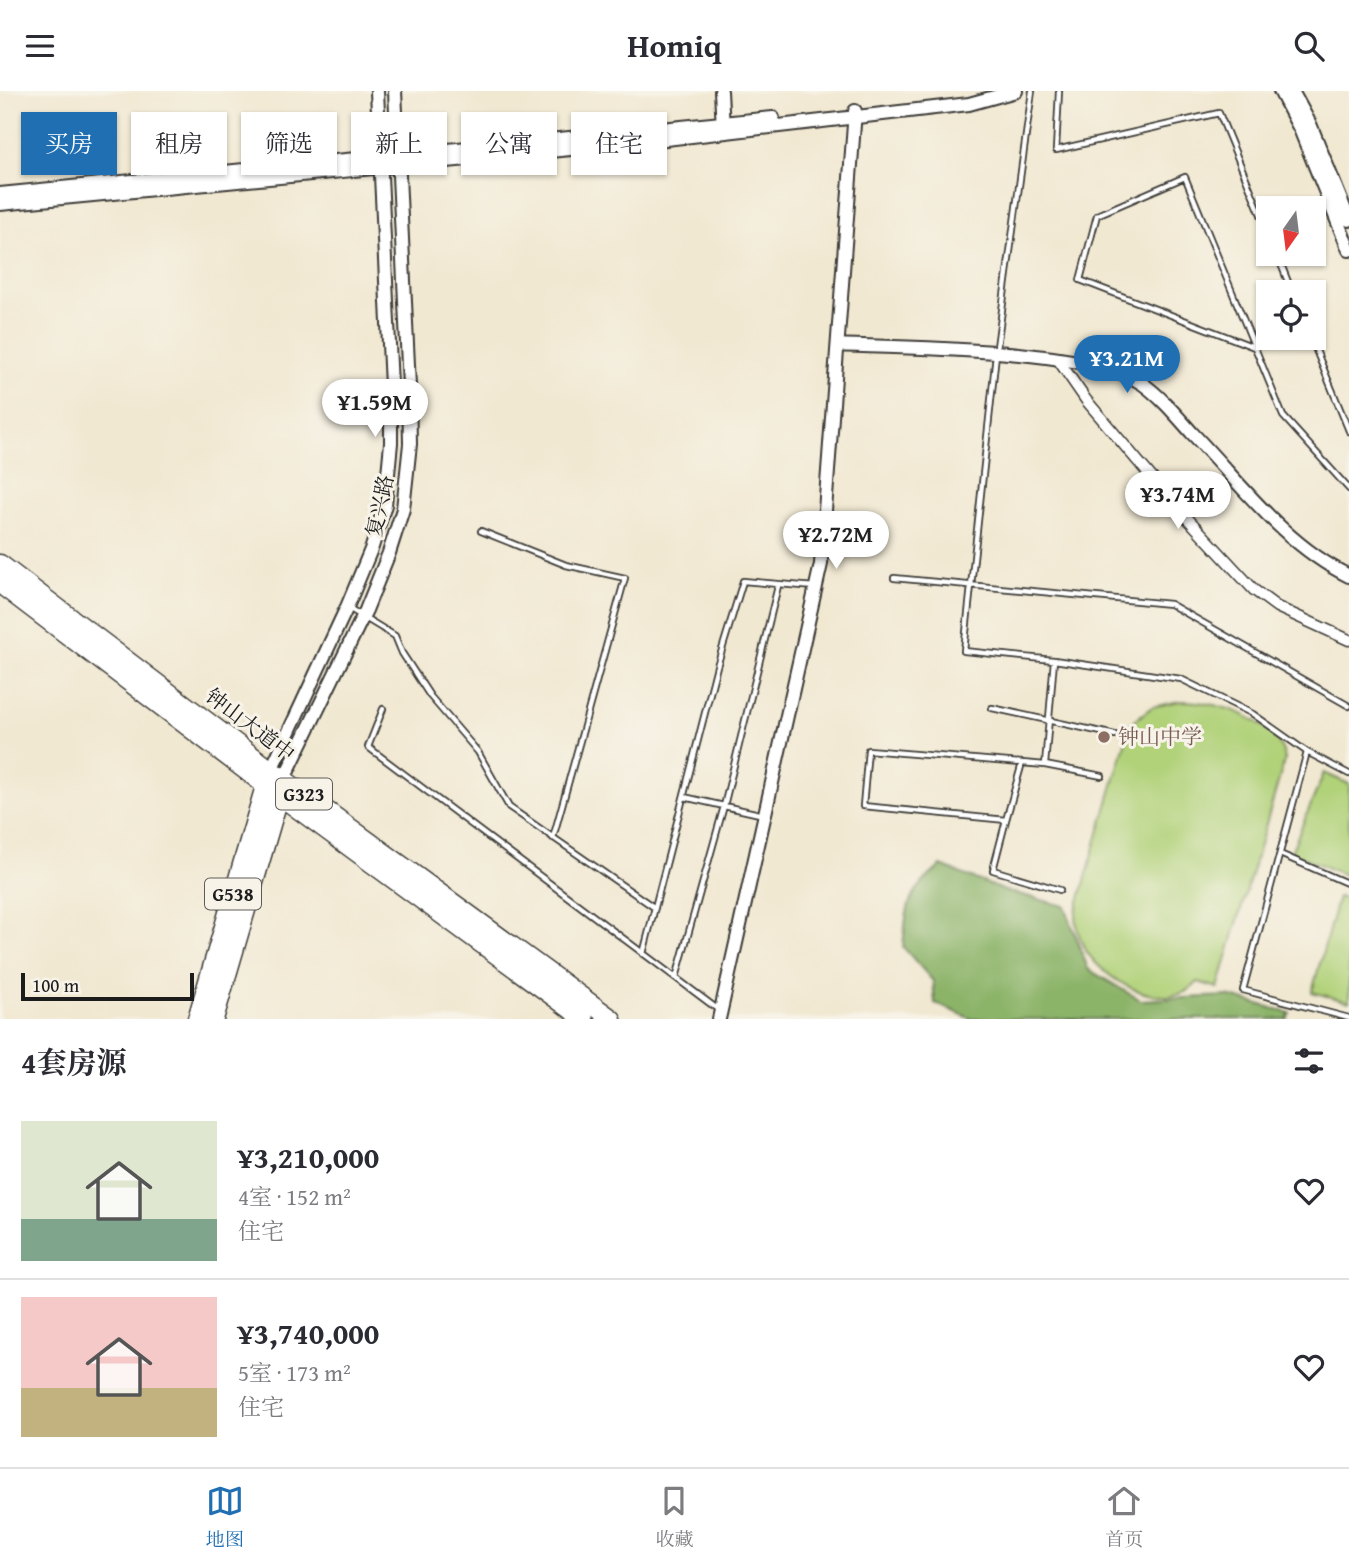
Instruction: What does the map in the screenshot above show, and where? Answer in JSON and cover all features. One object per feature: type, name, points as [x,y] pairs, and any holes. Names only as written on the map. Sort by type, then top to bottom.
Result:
[{"type":"highway","name":"钟山大道中","points":[[0,564],[275,782],[584,1019]]},
{"type":"highway","name":"钟山大道中","points":[[0,584],[612,1019]]},
{"type":"highway","name":"G538","points":[[197,1019],[275,782]]},
{"type":"highway","name":"G538","points":[[214,1019],[275,782]]},
{"type":"main road","name":"复兴路","points":[[377,91],[378,112]]},
{"type":"main road","name":"复兴路","points":[[395,91],[396,112]]},
{"type":"main road","points":[[721,91],[723,128]]},
{"type":"main road","points":[[447,155],[855,113],[966,97],[988,91]]},
{"type":"main road","points":[[855,113],[969,104],[1016,91]]},
{"type":"main road","points":[[1280,91],[1300,129],[1349,250]]},
{"type":"main road","points":[[1292,91],[1310,124],[1349,220]]},
{"type":"main road","points":[[720,1015],[821,564],[855,113]]},
{"type":"main road","points":[[0,194],[351,164]]},
{"type":"main road","points":[[0,204],[351,164]]},
{"type":"main road","name":"复兴路","points":[[275,782],[372,547],[385,505],[389,475],[391,386],[381,175]]},
{"type":"main road","name":"复兴路","points":[[275,782],[363,615],[400,520],[408,466],[409,386],[399,175]]},
{"type":"main road","points":[[838,345],[996,354],[1059,361],[1120,372],[1142,384],[1302,547],[1349,576]]},
{"type":"street","points":[[1059,361],[1086,400],[1254,590],[1277,607],[1349,641]]},
{"type":"lane","points":[[1032,91],[996,354],[964,651],[1054,660],[1181,679],[1253,713],[1307,752],[1349,775]]},
{"type":"lane","points":[[1059,91],[1056,150],[1219,113],[1256,203]]},
{"type":"lane","points":[[1254,347],[1080,280],[1097,215],[1185,177],[1283,416],[1349,489]]},
{"type":"lane","points":[[1316,350],[1349,431]]},
{"type":"lane","points":[[481,531],[566,565],[625,578],[553,838]]},
{"type":"lane","points":[[894,578],[1170,604],[1349,706]]},
{"type":"lane","points":[[643,954],[743,581],[778,586],[816,587]]},
{"type":"lane","points":[[676,978],[724,806],[778,586]]},
{"type":"lane","points":[[347,607],[395,636],[402,653],[430,696],[478,753],[509,807],[655,908]]},
{"type":"lane","points":[[1045,765],[1054,660]]},
{"type":"lane","points":[[992,708],[1115,735]]},
{"type":"lane","points":[[383,709],[368,747],[676,978],[720,1015]]},
{"type":"lane","points":[[1006,820],[863,806],[868,750],[1045,765],[1102,776]]},
{"type":"lane","points":[[1307,752],[1243,990],[1349,1018]]},
{"type":"lane","points":[[1022,763],[993,870],[1060,890]]},
{"type":"lane","points":[[684,797],[764,816]]},
{"type":"lane","points":[[1280,854],[1349,884]]},
{"type":"green space","points":[[1180,701],[1210,704],[1258,723],[1280,745],[1285,759],[1218,988],[1198,982],[1185,992],[1169,996],[1152,995],[1119,981],[1092,958],[1080,937],[1076,912],[1131,723],[1152,707]]},
{"type":"green space","points":[[1324,773],[1349,784],[1349,877],[1291,852]]},
{"type":"green space","points":[[941,866],[1003,890],[1065,906],[1088,969],[1140,1000],[1228,996],[1290,1013],[1287,1019],[972,1019],[935,1003],[933,981],[903,947],[910,901],[921,885]]},
{"type":"green space","points":[[1338,897],[1349,900],[1349,1002],[1312,992]]},
{"type":"place","name":"钟山中学","points":[[1104,737]]}]
